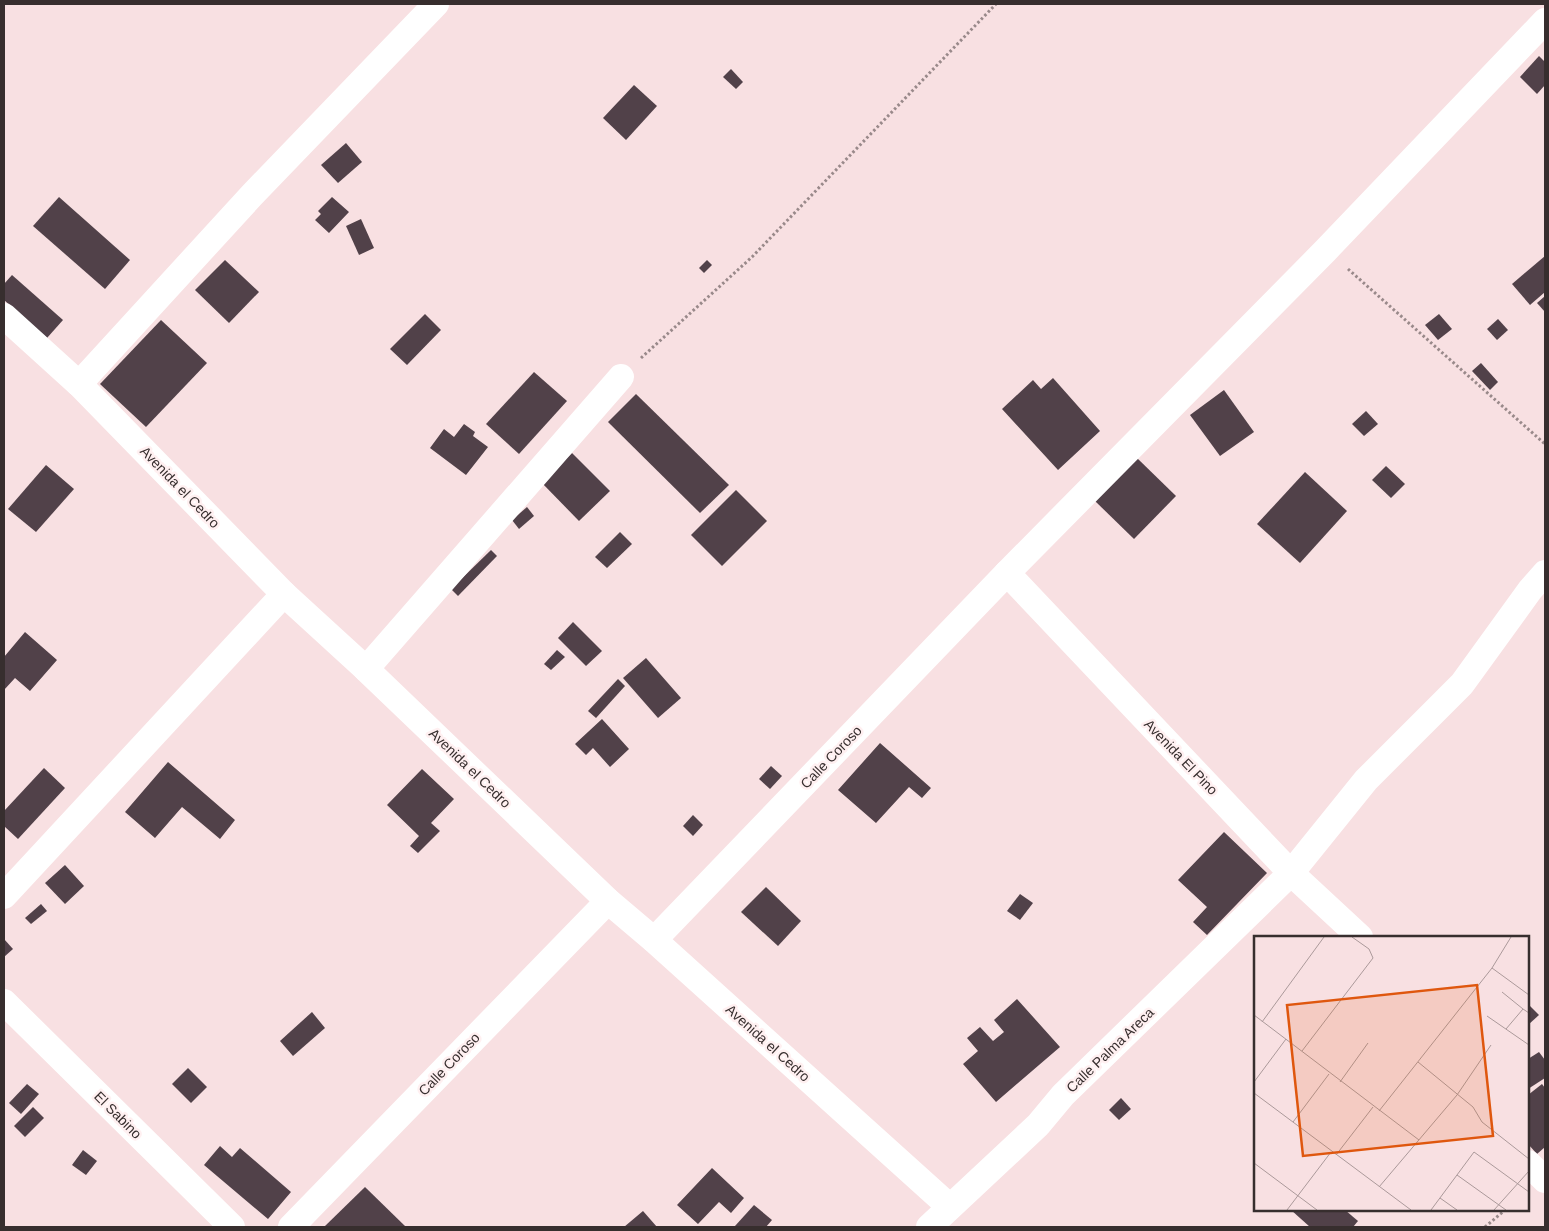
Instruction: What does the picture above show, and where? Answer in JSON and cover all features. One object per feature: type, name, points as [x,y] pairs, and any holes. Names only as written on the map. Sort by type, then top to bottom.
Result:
[{"type":"street","points":[[79,384],[252,195],[436,4]]},
{"type":"street","name":"Calle Coroso","points":[[654,940],[1007,573],[1326,250],[1545,21]]},
{"type":"street","name":"Avenida el Cedro","points":[[4,316],[79,384],[284,594],[366,669],[608,901],[654,940],[950,1207]]},
{"type":"street","points":[[366,669],[620,377]]},
{"type":"street","name":"Avenida El Pino","points":[[1007,573],[1291,873],[1359,936]]},
{"type":"street","name":"Calle Palma Areca","points":[[928,1227],[1038,1125],[1063,1095],[1291,873],[1366,780],[1462,684],[1530,590],[1545,573]]},
{"type":"street","points":[[4,896],[284,594]]},
{"type":"street","name":"Calle Coroso","points":[[291,1227],[608,901]]},
{"type":"street","name":"El Sabino","points":[[4,1002],[228,1226]]},
{"type":"street","points":[[1529,1164],[1545,1180]]},
{"type":"path","points":[[620,377],[752,257],[996,4]]},
{"type":"path","points":[[1326,250],[1545,444]]},
{"type":"path","points":[[1485,1227],[1504,1211]]},
{"type":"building","points":[[1539,56],[1545,62],[1545,85],[1537,94],[1520,77]]},
{"type":"building","points":[[731,69],[743,82],[736,89],[723,77]]},
{"type":"building","points":[[634,85],[657,106],[626,140],[603,118]]},
{"type":"building","points":[[346,143],[362,162],[338,183],[321,165]]},
{"type":"building","points":[[59,197],[130,260],[105,289],[33,226]]},
{"type":"building","points":[[332,197],[349,212],[329,233],[315,220],[321,214],[318,211]]},
{"type":"building","points":[[361,219],[374,248],[359,255],[346,226]]},
{"type":"building","points":[[1545,256],[1545,292],[1530,305],[1512,284]]},
{"type":"building","points":[[225,260],[259,292],[229,323],[195,290]]},
{"type":"building","points":[[707,260],[712,265],[704,273],[699,268]]},
{"type":"building","points":[[12,275],[63,320],[47,338],[4,300],[4,284]]},
{"type":"building","points":[[1545,296],[1545,312],[1537,303]]},
{"type":"building","points":[[425,314],[441,330],[407,365],[390,349]]},
{"type":"building","points":[[1439,314],[1452,329],[1438,340],[1425,325]]},
{"type":"building","points":[[1498,319],[1508,330],[1497,340],[1487,329]]},
{"type":"building","points":[[161,320],[207,363],[146,427],[100,384]]},
{"type":"building","points":[[1481,363],[1498,382],[1490,390],[1472,371]]},
{"type":"building","points":[[534,372],[567,401],[519,454],[486,424]]},
{"type":"building","points":[[1053,378],[1100,431],[1058,470],[1002,409],[1033,380],[1041,389]]},
{"type":"building","points":[[1224,390],[1254,432],[1220,456],[1190,415]]},
{"type":"building","points":[[636,394],[729,485],[700,513],[608,422]]},
{"type":"building","points":[[1366,411],[1378,424],[1364,436],[1352,424]]},
{"type":"building","points":[[464,424],[475,432],[473,436],[488,447],[466,475],[430,448],[444,429],[454,437]]},
{"type":"building","points":[[572,453],[610,491],[579,521],[541,482]]},
{"type":"building","points":[[1137,458],[1176,496],[1134,539],[1095,501]]},
{"type":"building","points":[[46,465],[74,489],[36,532],[8,509]]},
{"type":"building","points":[[1386,466],[1405,484],[1391,498],[1372,480]]},
{"type":"building","points":[[1305,472],[1347,511],[1300,563],[1257,524]]},
{"type":"building","points":[[736,490],[767,521],[722,566],[691,535]]},
{"type":"building","points":[[527,507],[534,516],[519,529],[512,520]]},
{"type":"building","points":[[620,532],[632,544],[607,568],[595,557]]},
{"type":"building","points":[[491,550],[497,556],[458,596],[451,589]]},
{"type":"building","points":[[573,622],[602,651],[586,666],[558,638]]},
{"type":"building","points":[[25,632],[57,660],[30,691],[15,678],[4,690],[4,657]]},
{"type":"building","points":[[557,650],[565,657],[551,670],[544,664]]},
{"type":"building","points":[[646,658],[681,698],[658,718],[623,678]]},
{"type":"building","points":[[618,679],[625,686],[596,718],[588,711]]},
{"type":"building","points":[[602,719],[629,749],[610,767],[593,748],[586,755],[575,744]]},
{"type":"building","points":[[880,743],[931,788],[922,798],[909,787],[876,823],[838,790]]},
{"type":"building","points":[[168,762],[235,820],[220,839],[182,807],[155,838],[125,812]]},
{"type":"building","points":[[771,766],[782,776],[770,789],[759,779]]},
{"type":"building","points":[[44,768],[65,788],[18,839],[4,826],[4,811]]},
{"type":"building","points":[[422,769],[454,799],[431,823],[440,831],[418,853],[410,846],[419,836],[387,805]]},
{"type":"building","points":[[693,815],[703,825],[693,836],[683,826]]},
{"type":"building","points":[[1224,832],[1267,873],[1207,935],[1193,922],[1207,907],[1178,880]]},
{"type":"building","points":[[65,865],[84,886],[65,904],[45,883]]},
{"type":"building","points":[[766,887],[801,921],[778,946],[741,912]]},
{"type":"building","points":[[1020,894],[1033,903],[1020,920],[1007,911]]},
{"type":"building","points":[[41,904],[47,911],[31,924],[25,918]]},
{"type":"building","points":[[4,939],[13,949],[4,957]]},
{"type":"building","points":[[1017,999],[1060,1047],[996,1102],[963,1064],[978,1051],[967,1038],[980,1027],[993,1041],[1004,1032],[994,1020]]},
{"type":"building","points":[[1529,1005],[1539,1015],[1529,1024]]},
{"type":"building","points":[[312,1012],[325,1028],[293,1056],[280,1041]]},
{"type":"building","points":[[1539,1052],[1545,1060],[1545,1078],[1529,1088],[1529,1058]]},
{"type":"building","points":[[188,1068],[207,1087],[191,1103],[172,1084]]},
{"type":"building","points":[[27,1084],[39,1094],[21,1114],[9,1103]]},
{"type":"building","points":[[1542,1084],[1545,1088],[1545,1147],[1537,1154],[1529,1145],[1529,1094]]},
{"type":"building","points":[[1121,1098],[1131,1109],[1119,1120],[1109,1110]]},
{"type":"building","points":[[33,1107],[44,1118],[25,1137],[14,1126]]},
{"type":"building","points":[[220,1146],[232,1157],[240,1148],[291,1192],[268,1219],[204,1165]]},
{"type":"building","points":[[83,1150],[97,1161],[86,1175],[72,1165]]},
{"type":"building","points":[[712,1168],[744,1198],[731,1213],[719,1202],[698,1224],[677,1205]]},
{"type":"building","points":[[365,1187],[406,1227],[324,1227]]},
{"type":"building","points":[[754,1205],[772,1220],[766,1227],[736,1227],[735,1226]]},
{"type":"building","points":[[643,1211],[657,1227],[624,1227]]},
{"type":"building","points":[[1292,1211],[1346,1211],[1358,1221],[1353,1227],[1310,1227]]}]
